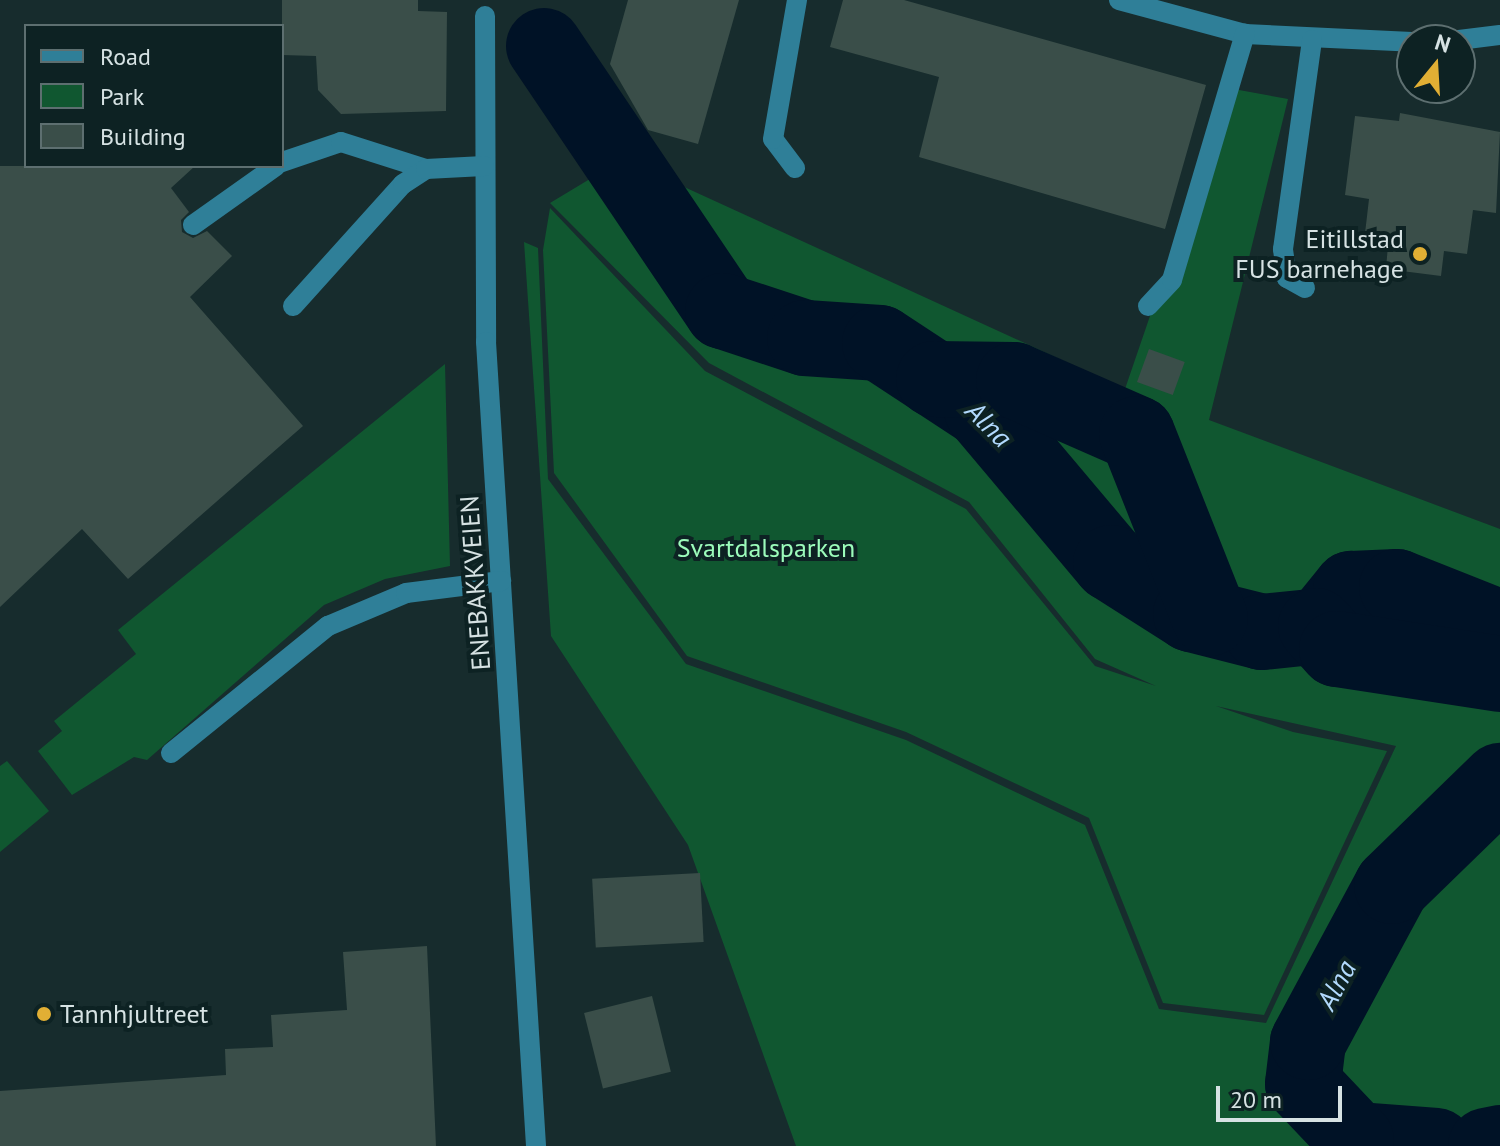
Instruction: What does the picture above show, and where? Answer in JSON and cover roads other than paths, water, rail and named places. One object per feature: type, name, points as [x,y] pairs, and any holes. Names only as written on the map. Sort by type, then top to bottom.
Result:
[{"type":"street","points":[[795,168],[773,139],[797,0]]},
{"type":"street","points":[[1119,0],[1178,9],[1245,34],[1312,40],[1396,42]]},
{"type":"street","name":"ENEBAKKVEIEN","points":[[485,16],[486,342],[536,1146]]},
{"type":"street","points":[[1148,306],[1172,280],[1245,34]]},
{"type":"street","points":[[1476,38],[1500,35]]},
{"type":"street","points":[[1305,288],[1287,278],[1283,249],[1312,40]]},
{"type":"street","points":[[284,161],[341,142],[426,169],[484,166]]},
{"type":"street","points":[[193,225],[273,168]]},
{"type":"street","points":[[293,306],[403,184],[426,169]]},
{"type":"street","points":[[171,753],[328,626],[406,593],[501,581]]},
{"type":"waterway","name":"Alna","points":[[544,46],[723,311],[805,338],[880,343],[982,410],[1111,563],[1191,614],[1262,632],[1321,626],[1351,589],[1397,587],[1500,628]]},
{"type":"waterway","points":[[934,379],[1014,380],[1137,434],[1210,618]]},
{"type":"waterway","points":[[1316,626],[1337,649],[1500,674]]},
{"type":"waterway","name":"Alna","points":[[1436,1146],[1356,1140],[1303,1084],[1308,1042],[1392,886],[1500,781]]},
{"type":"waterway","points":[[1486,1146],[1500,1143]]},
{"type":"place","name":"Eitillstad FUS barnehage","points":[[1420,254]]},
{"type":"place","name":"Tannhjultreet","points":[[44,1014]]},
{"type":"park label","name":"Svartdalsparken","points":[[766,548]]}]
